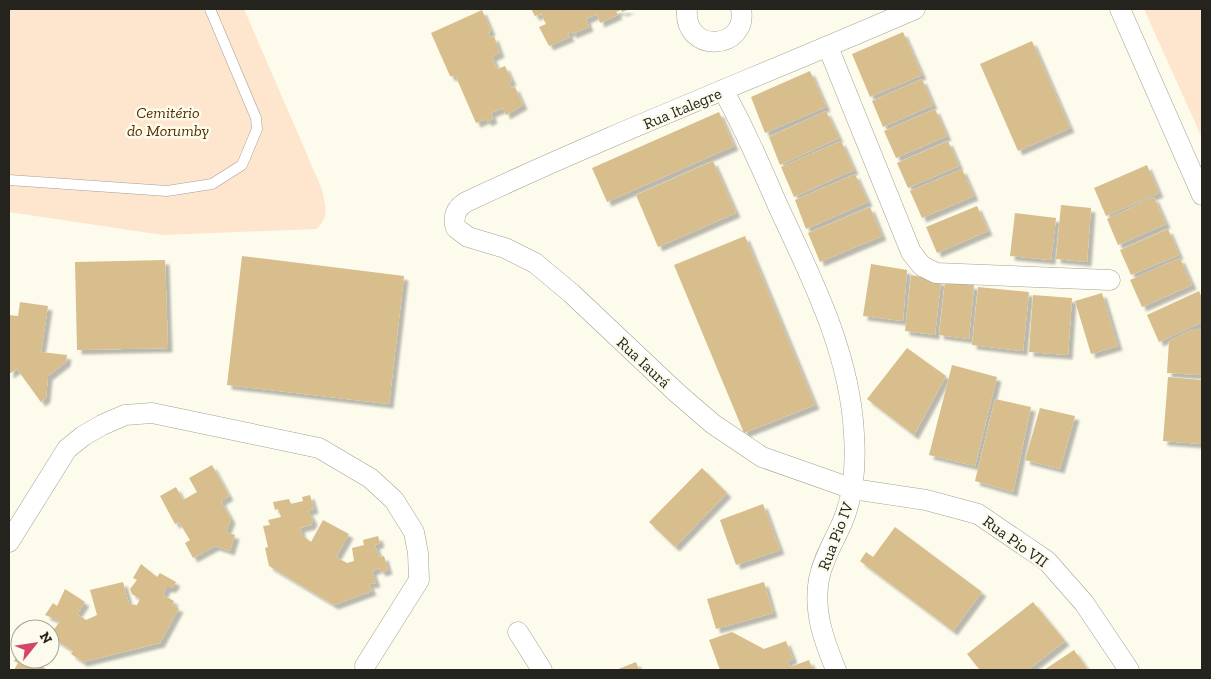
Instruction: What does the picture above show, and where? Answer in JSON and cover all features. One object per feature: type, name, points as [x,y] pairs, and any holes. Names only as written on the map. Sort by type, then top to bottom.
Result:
[{"type":"street","points":[[687,9],[688,22],[693,32],[702,39],[714,42],[725,40],[734,33],[741,20],[741,9]]},
{"type":"street","name":"Rua Italegre","points":[[454,215],[459,206],[490,191],[915,9]]},
{"type":"street","points":[[1120,9],[1202,195]]},
{"type":"street","points":[[828,46],[911,252],[922,266],[936,273],[1110,280]]},
{"type":"street","name":"Rua Pio IV","points":[[723,90],[733,108],[831,325],[852,406],[854,435],[853,489],[842,523],[826,553],[819,580],[822,636],[836,670]]},
{"type":"street","name":"Rua Iaurá","points":[[454,215],[456,228],[461,234],[505,248],[535,263],[552,276],[677,393],[736,441],[762,457],[853,489]]},
{"type":"street","points":[[9,542],[68,449],[89,432],[125,416],[152,413],[320,448],[370,478],[394,500],[414,532],[417,546],[420,580],[366,666]]},
{"type":"street","name":"Rua Pio VII","points":[[853,489],[926,500],[978,514],[1047,561],[1084,603],[1129,670]]},
{"type":"street","points":[[518,632],[542,670]]},
{"type":"lane","points":[[9,180],[167,191],[212,184],[242,165],[257,129],[256,118],[210,9]]},
{"type":"green space","name":"Cemitério do Morumby","points":[[9,9],[244,9],[321,187],[326,210],[324,220],[316,229],[163,235],[9,212]]},
{"type":"green space","points":[[1144,9],[1202,9],[1202,138]]},
{"type":"building","points":[[531,9],[630,9],[616,12],[618,15],[600,23],[597,14],[586,19],[589,27],[572,34],[571,31],[568,33],[570,37],[549,46],[539,27],[546,24],[541,14],[535,16]]},
{"type":"building","points":[[482,10],[491,31],[488,33],[491,38],[494,36],[500,53],[492,57],[497,69],[505,66],[512,81],[509,82],[512,88],[515,87],[523,105],[506,115],[503,108],[491,113],[493,119],[487,122],[486,119],[476,123],[456,77],[450,76],[431,33]]},
{"type":"building","points":[[903,32],[922,75],[870,97],[852,54]]},
{"type":"building","points":[[1032,41],[1070,128],[1018,151],[980,64]]},
{"type":"building","points":[[810,71],[826,107],[765,133],[751,97]]},
{"type":"building","points":[[922,79],[933,105],[883,127],[872,101]]},
{"type":"building","points":[[935,109],[947,136],[896,158],[884,131]]},
{"type":"building","points":[[826,111],[839,138],[780,165],[769,137]]},
{"type":"building","points":[[719,112],[734,146],[607,202],[592,168]]},
{"type":"building","points":[[841,141],[854,170],[794,197],[781,167]]},
{"type":"building","points":[[948,141],[959,166],[908,188],[897,163]]},
{"type":"building","points":[[713,161],[736,213],[658,247],[636,195]]},
{"type":"building","points":[[1147,165],[1159,193],[1106,216],[1094,188]]},
{"type":"building","points":[[962,169],[974,196],[922,218],[910,191]]},
{"type":"building","points":[[855,174],[868,202],[806,229],[795,200]]},
{"type":"building","points":[[1154,197],[1166,224],[1118,245],[1107,219]]},
{"type":"building","points":[[1061,205],[1091,208],[1087,262],[1056,259]]},
{"type":"building","points":[[977,206],[988,231],[937,253],[926,227]]},
{"type":"building","points":[[870,207],[882,236],[820,262],[808,233]]},
{"type":"building","points":[[1015,213],[1056,218],[1051,260],[1010,256]]},
{"type":"building","points":[[1168,229],[1179,255],[1131,275],[1120,250]]},
{"type":"building","points":[[745,236],[815,405],[744,433],[674,265]]},
{"type":"building","points":[[242,256],[404,276],[389,404],[227,385]]},
{"type":"building","points":[[1180,258],[1192,285],[1142,307],[1130,280]]},
{"type":"building","points":[[165,260],[168,348],[77,350],[75,262]]},
{"type":"building","points":[[871,264],[907,270],[903,321],[863,316]]},
{"type":"building","points":[[911,275],[941,281],[935,335],[905,331]]},
{"type":"building","points":[[945,281],[974,285],[969,339],[939,335]]},
{"type":"building","points":[[978,287],[1029,292],[1023,351],[972,345]]},
{"type":"building","points":[[1199,291],[1202,298],[1202,322],[1159,342],[1147,315]]},
{"type":"building","points":[[1102,293],[1118,346],[1091,354],[1075,301]]},
{"type":"building","points":[[1033,295],[1072,298],[1068,355],[1029,352]]},
{"type":"building","points":[[20,302],[48,306],[41,352],[67,355],[66,362],[48,376],[46,398],[41,402],[17,369],[9,374],[9,315],[18,316]]},
{"type":"building","points":[[1193,329],[1202,329],[1202,375],[1167,373],[1169,341]]},
{"type":"building","points":[[907,348],[946,376],[914,435],[867,399]]},
{"type":"building","points":[[952,365],[997,377],[975,466],[929,455]]},
{"type":"building","points":[[1168,377],[1202,380],[1202,444],[1163,441]]},
{"type":"building","points":[[995,399],[1031,407],[1013,492],[975,481]]},
{"type":"building","points":[[1040,408],[1075,416],[1060,469],[1025,460]]},
{"type":"building","points":[[212,465],[229,496],[221,501],[231,519],[226,532],[235,535],[230,551],[215,546],[193,558],[185,543],[190,540],[179,522],[175,524],[160,496],[176,487],[183,500],[197,492],[189,478]]},
{"type":"building","points":[[702,468],[727,493],[675,547],[649,522]]},
{"type":"building","points":[[310,495],[314,509],[308,511],[313,520],[311,525],[300,528],[302,535],[311,542],[323,520],[349,534],[336,557],[347,563],[354,561],[352,548],[364,545],[363,540],[378,536],[380,543],[375,545],[379,557],[384,556],[388,570],[381,572],[379,568],[372,571],[376,583],[369,584],[372,591],[334,605],[269,566],[265,548],[268,547],[263,526],[270,525],[268,520],[281,517],[278,509],[275,510],[273,502],[289,499],[291,504],[303,501],[302,497]]},
{"type":"building","points":[[763,504],[780,550],[736,565],[720,520]]},
{"type":"building","points":[[895,527],[982,592],[953,631],[860,561],[866,552],[873,557]]},
{"type":"building","points":[[141,564],[157,577],[160,573],[176,582],[172,588],[166,588],[163,595],[174,601],[172,605],[179,608],[160,643],[83,662],[71,654],[73,651],[60,643],[60,619],[45,615],[53,603],[57,606],[65,589],[85,602],[77,614],[86,620],[97,615],[90,590],[123,582],[129,604],[137,605],[140,599],[132,594],[130,589],[137,580],[133,578]]},
{"type":"building","points":[[764,582],[773,613],[716,629],[707,599]]},
{"type":"building","points":[[1033,602],[1065,641],[1028,670],[980,670],[967,654]]},
{"type":"building","points":[[732,632],[764,649],[786,641],[793,659],[788,661],[790,667],[809,660],[813,670],[720,670],[709,640]]},
{"type":"building","points":[[1074,650],[1088,670],[1044,670]]},
{"type":"building","points":[[636,662],[639,670],[616,670]]},
{"type":"building","points":[[46,669],[47,670],[14,670]]}]
